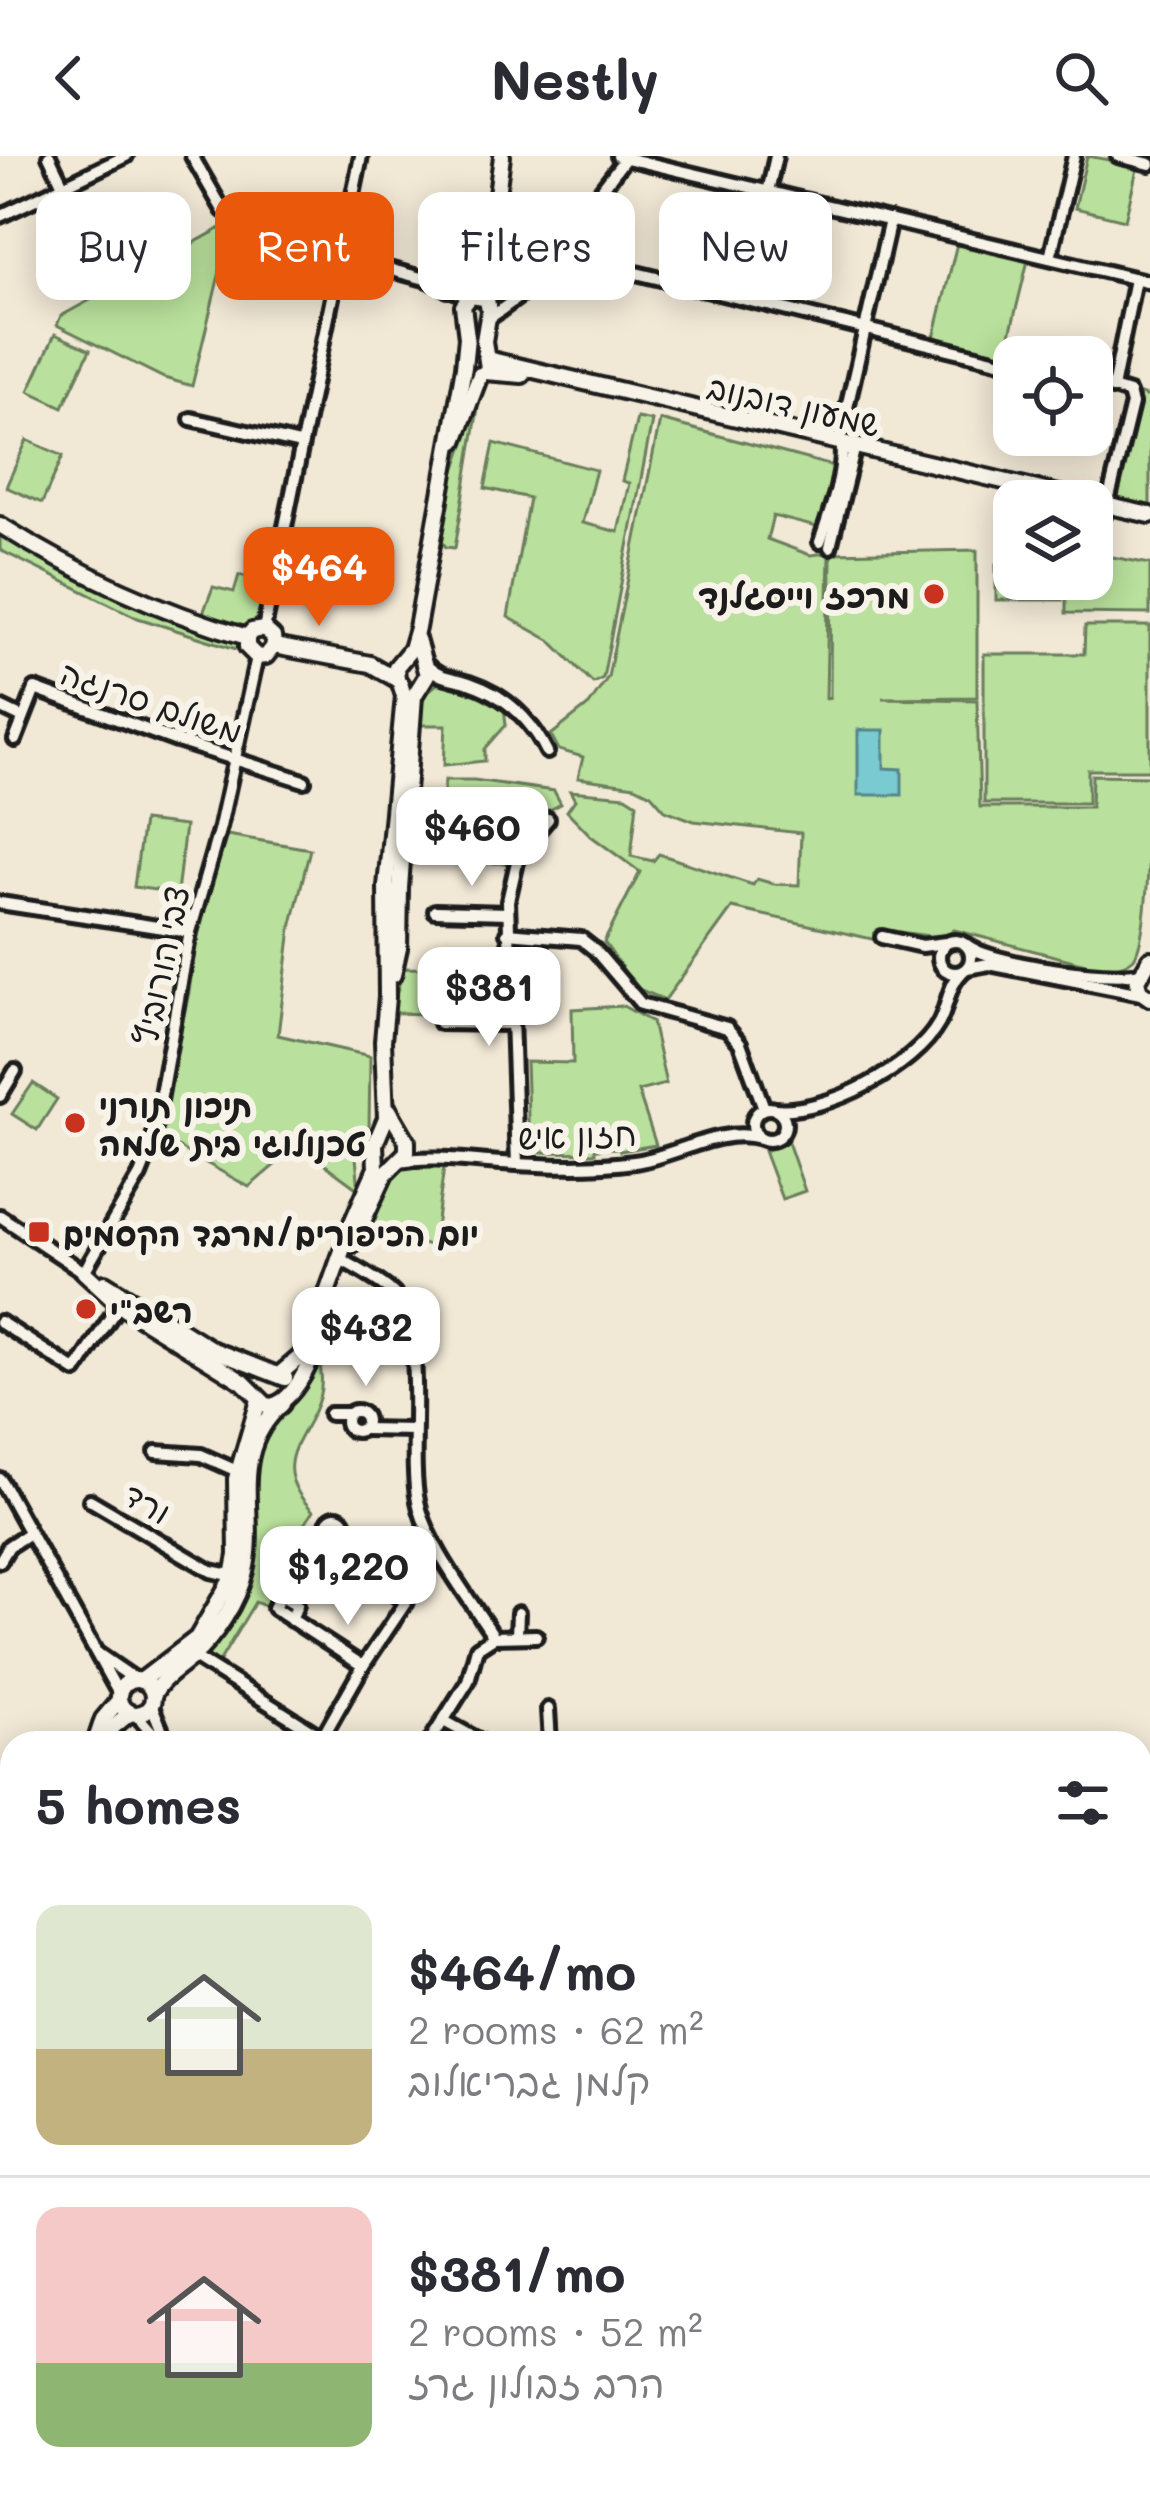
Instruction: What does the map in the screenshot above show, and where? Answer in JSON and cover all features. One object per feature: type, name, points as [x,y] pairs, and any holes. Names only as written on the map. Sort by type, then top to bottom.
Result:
[{"type":"street","points":[[50,156],[62,184]]},
{"type":"street","points":[[0,216],[125,156]]},
{"type":"street","points":[[192,156],[215,199]]},
{"type":"street","points":[[354,192],[361,156]]},
{"type":"street","points":[[497,192],[502,156]]},
{"type":"street","points":[[768,191],[776,156]]},
{"type":"street","points":[[1050,258],[1074,156]]},
{"type":"street","points":[[1118,156],[1144,160]]},
{"type":"street","points":[[598,192],[624,157],[1150,282]]},
{"type":"street","points":[[825,544],[890,220]]},
{"type":"street","points":[[635,273],[993,359]]},
{"type":"street","points":[[1106,480],[1132,404],[1129,393],[1113,388],[1135,278]]},
{"type":"street","points":[[263,628],[331,300]]},
{"type":"street","points":[[475,300],[509,305]]},
{"type":"street","points":[[446,462],[484,368],[487,320],[475,300]]},
{"type":"street","points":[[242,1474],[263,1430],[310,1363],[376,1168],[387,1104],[383,1041],[386,886],[404,696],[395,669],[412,646],[417,628],[475,300]]},
{"type":"street","points":[[487,320],[513,300]]},
{"type":"street","name":"שמעון דובנוב","points":[[464,368],[471,375],[484,368],[530,376],[993,483]]},
{"type":"street","points":[[191,419],[301,444]]},
{"type":"street","name":"שמעון דובנוב","points":[[846,450],[993,487]]},
{"type":"street","name":"שמעון דובנוב","points":[[1113,511],[1150,520]]},
{"type":"street","points":[[0,525],[130,596],[247,637]]},
{"type":"street","points":[[263,628],[271,633],[274,646],[266,656],[257,657],[247,647],[247,637],[263,628]]},
{"type":"street","points":[[387,997],[398,954],[414,696],[428,675],[417,628]]},
{"type":"street","points":[[274,646],[381,668],[409,688],[446,678]]},
{"type":"street","points":[[356,661],[414,656],[446,678],[476,685],[512,705],[530,723],[547,752]]},
{"type":"street","name":"צבי הורוביץ","points":[[84,1272],[147,1161],[190,932],[257,657]]},
{"type":"street","name":"משולם סרנגה","points":[[15,740],[34,689],[304,781]]},
{"type":"street","points":[[0,707],[23,718]]},
{"type":"street","points":[[517,1164],[507,933],[510,885],[519,853],[548,818]]},
{"type":"street","points":[[0,903],[190,932]]},
{"type":"street","points":[[435,911],[508,913]]},
{"type":"street","points":[[507,933],[580,939],[595,950],[638,1003],[727,1028],[740,1043],[764,1110],[753,1129],[761,1138],[774,1139],[784,1129],[783,1116],[764,1110]]},
{"type":"street","points":[[882,937],[922,946],[967,945],[978,953],[1088,975],[1119,977],[1146,966]]},
{"type":"street","points":[[947,997],[940,949],[949,942]]},
{"type":"street","points":[[964,970],[971,957],[967,945]]},
{"type":"street","points":[[922,946],[952,973],[980,964],[996,965],[1146,996]]},
{"type":"street","points":[[1146,966],[1137,984],[1146,996]]},
{"type":"street","name":"חזון איש","points":[[784,1129],[796,1114],[868,1083],[911,1057],[938,1025],[947,997],[964,970]]},
{"type":"street","points":[[440,1023],[511,1024]]},
{"type":"street","points":[[0,1096],[15,1071]]},
{"type":"street","points":[[111,1731],[152,1700],[158,1686],[219,1625],[248,1556],[242,1474],[260,1379],[301,1356],[386,1174],[407,1152],[387,1104]]},
{"type":"street","name":"חזון איש","points":[[705,1143],[764,1110],[814,1105]]},
{"type":"street","points":[[378,1137],[389,1131],[404,1136]]},
{"type":"street","name":"חזון איש","points":[[404,1136],[425,1152],[448,1159]]},
{"type":"street","name":"חזון איש","points":[[398,1162],[636,1162],[735,1136],[761,1138]]},
{"type":"street","points":[[377,1154],[384,1161],[398,1162]]},
{"type":"street","points":[[0,1216],[186,1336],[288,1381],[285,1400]]},
{"type":"street","points":[[343,1260],[380,1283],[402,1304],[411,1332],[417,1499],[429,1534],[494,1637]]},
{"type":"street","points":[[84,1272],[119,1304],[243,1382],[272,1407],[285,1400]]},
{"type":"street","points":[[0,1322],[76,1371],[119,1304]]},
{"type":"street","points":[[330,1414],[348,1414],[348,1428],[356,1431],[414,1430]]},
{"type":"street","points":[[156,1452],[201,1456],[242,1474]]},
{"type":"street","points":[[0,1479],[119,1697],[151,1731]]},
{"type":"street","name":"ורד","points":[[90,1500],[211,1571],[239,1576]]},
{"type":"street","points":[[0,1561],[9,1546],[29,1533]]},
{"type":"street","points":[[330,1731],[363,1666],[406,1602],[368,1576],[339,1534]]},
{"type":"street","points":[[517,1635],[518,1613]]},
{"type":"street","points":[[291,1620],[363,1666]]},
{"type":"street","points":[[437,1731],[468,1681],[478,1648],[494,1637],[536,1636]]},
{"type":"street","points":[[88,1643],[138,1680],[152,1700],[161,1731]]},
{"type":"street","points":[[99,1731],[126,1683],[188,1653]]},
{"type":"street","points":[[188,1653],[312,1731]]},
{"type":"street","points":[[548,1708],[549,1731]]},
{"type":"street","points":[[444,1720],[463,1731]]},
{"type":"green space","points":[[1087,156],[1138,165],[1125,220],[1075,208]]},
{"type":"green space","points":[[215,231],[215,292],[192,386],[164,378],[57,325],[61,316],[90,300],[191,300],[191,245]]},
{"type":"green space","points":[[958,239],[1029,256],[1010,336],[993,336],[993,356],[933,342]]},
{"type":"green space","points":[[55,334],[90,350],[63,407],[29,391]]},
{"type":"green space","points":[[1140,394],[1150,397],[1150,512],[1114,503]]},
{"type":"green space","points":[[479,402],[455,548],[446,547],[440,539],[453,476]]},
{"type":"green space","points":[[637,418],[652,421],[603,678],[593,683],[551,641],[508,617],[529,498],[485,488],[494,443],[596,470],[582,523],[618,532],[629,483],[622,481]]},
{"type":"green space","points":[[660,420],[833,466],[820,528],[773,516],[767,539],[810,555],[829,553],[826,698],[830,697],[831,553],[977,550],[977,697],[882,698],[977,700],[980,807],[1091,807],[1092,775],[1150,776],[1146,899],[1134,958],[1121,965],[1097,967],[954,930],[944,938],[884,930],[881,941],[732,908],[665,1000],[636,988],[604,942],[640,872],[591,836],[567,811],[575,800],[570,791],[626,796],[637,803],[631,856],[653,861],[659,854],[753,885],[757,879],[799,885],[801,833],[694,821],[665,810],[651,794],[635,786],[578,778],[583,757],[559,750],[551,735],[589,705],[608,677]]},
{"type":"green space","points":[[27,440],[63,456],[42,503],[6,487]]},
{"type":"green space","points":[[0,532],[242,642],[246,652],[138,618],[0,550]]},
{"type":"green space","points":[[1113,557],[1150,564],[1150,614],[1066,613],[1066,600],[1113,600]]},
{"type":"green space","points":[[239,575],[268,581],[255,623],[247,629],[202,616],[213,587],[234,592]]},
{"type":"green space","points":[[1085,626],[1150,626],[1150,770],[1088,770],[1088,803],[984,803],[984,654],[1084,654]]},
{"type":"green space","points":[[437,684],[454,684],[504,707],[506,725],[485,749],[485,761],[444,765],[446,725],[417,725],[420,698]]},
{"type":"green space","points":[[445,780],[554,791],[561,804],[525,827],[506,863],[413,863],[414,805],[442,805]]},
{"type":"green space","points":[[143,821],[185,826],[177,893],[134,887]]},
{"type":"green space","points":[[227,835],[310,849],[291,928],[278,1035],[370,1056],[369,1131],[356,1157],[359,1190],[298,1145],[249,1187],[165,1140],[159,1130],[197,935]]},
{"type":"green space","points":[[403,968],[500,970],[503,1016],[392,1013]]},
{"type":"green space","points":[[623,1006],[652,1022],[666,1084],[638,1091],[656,1145],[620,1151],[595,1149],[595,1153],[534,1152],[529,1143],[526,1062],[573,1063],[572,1009]]},
{"type":"green space","points":[[33,1083],[57,1099],[37,1130],[12,1114]]},
{"type":"green space","points":[[788,1142],[805,1191],[782,1199],[764,1151]]},
{"type":"green space","points":[[413,1165],[444,1167],[434,1244],[425,1245],[373,1224],[394,1173]]},
{"type":"green space","points":[[318,1358],[322,1382],[318,1402],[293,1453],[291,1470],[296,1489],[313,1511],[270,1576],[275,1584],[265,1606],[255,1602],[216,1667],[204,1658],[246,1579],[247,1493],[261,1440]]},
{"type":"water","points":[[858,730],[884,730],[884,768],[902,769],[902,795],[858,795]]},
{"type":"place","name":"מרכז וייסגלנד","points":[[934,594]]},
{"type":"place","name":"תיכון תורני טכנולוגי בית שלמה","points":[[75,1123]]},
{"type":"place","name":"יום הכיפורים/מרבד הקסמים","points":[[39,1232]]},
{"type":"place","name":"רשב\"י","points":[[86,1309]]}]
